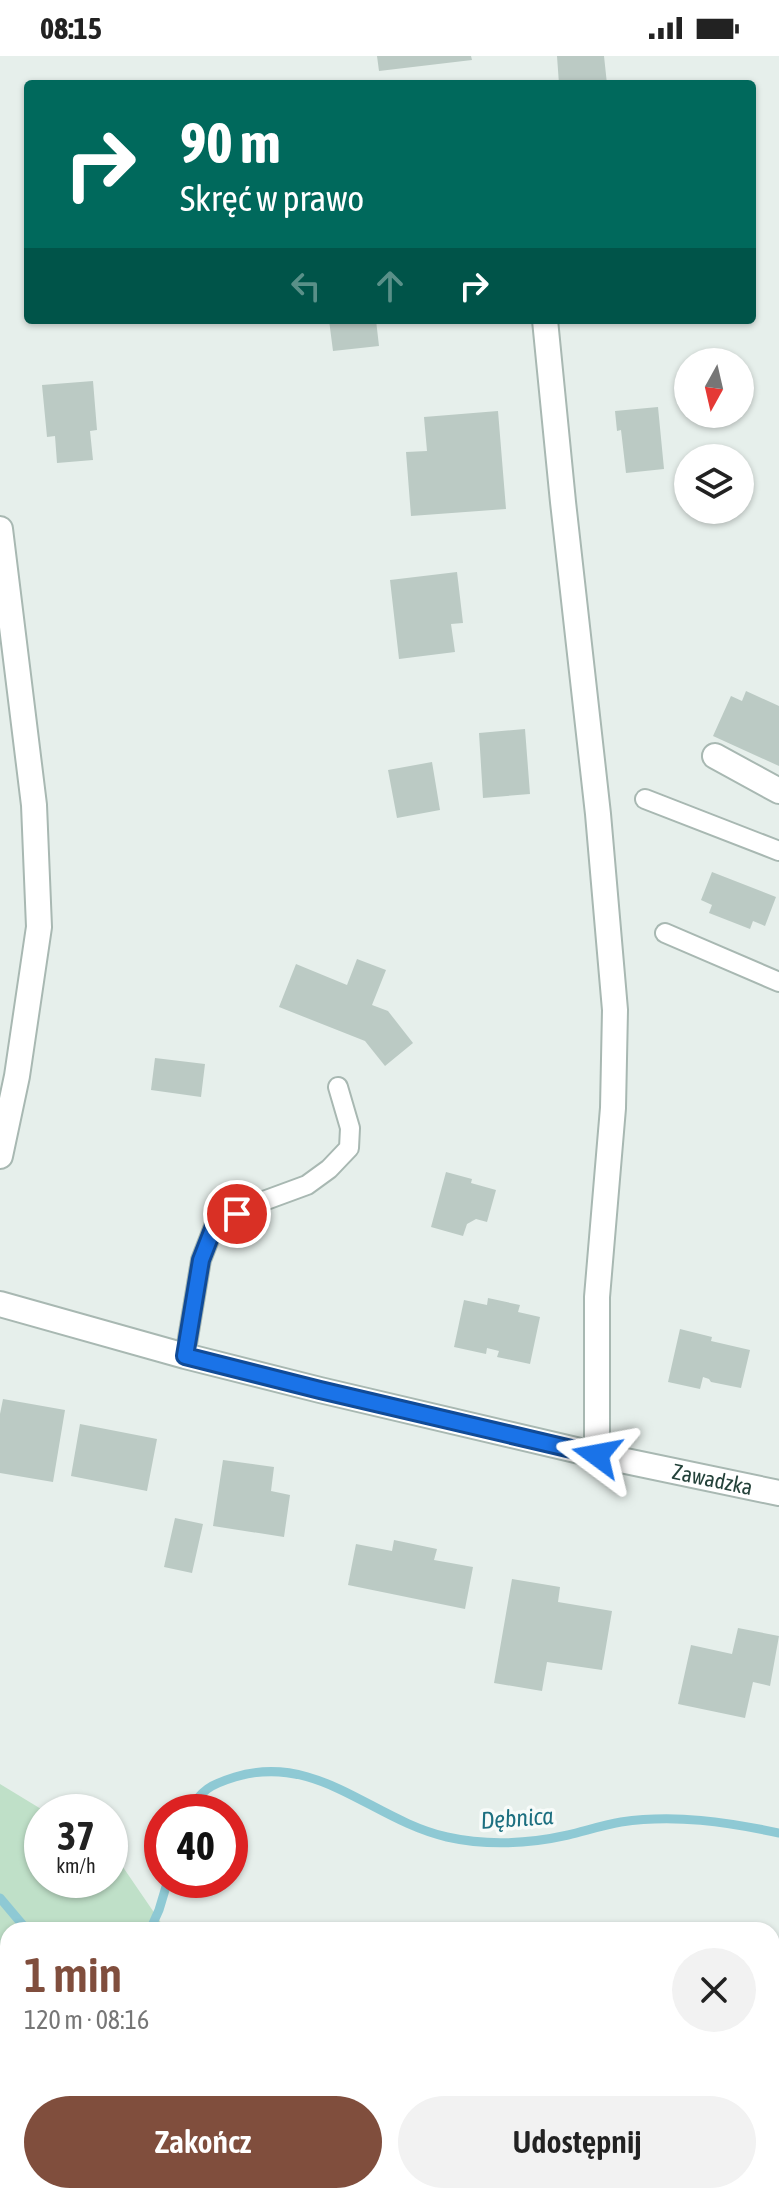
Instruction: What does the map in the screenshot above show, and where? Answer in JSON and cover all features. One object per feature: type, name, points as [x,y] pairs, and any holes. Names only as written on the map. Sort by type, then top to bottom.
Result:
[{"type":"street","points":[[545,324],[598,814],[615,1010],[613,1108],[597,1297],[597,1455]]},
{"type":"street","points":[[0,529],[34,805],[39,927],[17,1076],[0,1156]]},
{"type":"street","points":[[715,756],[779,791]]},
{"type":"street","name":"Zawadzka","points":[[0,1304],[320,1390],[597,1455],[779,1493]]},
{"type":"lane","points":[[645,799],[779,851]]},
{"type":"lane","points":[[665,933],[779,982]]},
{"type":"lane","points":[[185,1356],[201,1260],[215,1224],[258,1203],[307,1185],[329,1169],[349,1148],[350,1128],[338,1087]]},
{"type":"green space","points":[[0,1784],[24,1799],[24,1898],[128,1898],[128,1874],[161,1922],[0,1922]]},
{"type":"building","points":[[377,56],[471,56],[472,60],[379,71]]},
{"type":"building","points":[[557,56],[604,56],[607,80],[559,80]]},
{"type":"building","points":[[330,324],[376,324],[379,346],[333,351]]},
{"type":"building","points":[[93,381],[97,430],[90,431],[93,460],[57,463],[55,436],[47,437],[42,385]]},
{"type":"building","points":[[658,407],[664,469],[626,473],[621,430],[617,431],[615,411]]},
{"type":"building","points":[[498,411],[506,509],[411,516],[406,452],[427,451],[424,417]]},
{"type":"building","points":[[457,572],[463,623],[451,624],[455,652],[399,659],[390,580]]},
{"type":"building","points":[[746,691],[779,706],[779,766],[713,736],[731,696],[742,701]]},
{"type":"building","points":[[525,729],[530,794],[483,798],[479,733]]},
{"type":"building","points":[[432,762],[440,810],[397,818],[388,770]]},
{"type":"building","points":[[712,872],[776,897],[765,926],[753,921],[750,929],[709,913],[712,905],[701,900]]},
{"type":"building","points":[[357,959],[386,970],[372,1005],[388,1011],[413,1043],[385,1066],[365,1041],[279,1007],[296,964],[347,985]]},
{"type":"building","points":[[155,1058],[205,1064],[201,1097],[151,1090]]},
{"type":"building","points":[[446,1172],[496,1190],[487,1222],[476,1219],[467,1224],[463,1236],[431,1227]]},
{"type":"building","points":[[488,1298],[520,1305],[518,1312],[540,1317],[530,1364],[497,1357],[499,1351],[487,1348],[486,1354],[454,1347],[464,1300],[487,1305]]},
{"type":"building","points":[[680,1329],[712,1337],[711,1341],[750,1350],[741,1388],[711,1382],[703,1377],[700,1389],[668,1382]]},
{"type":"building","points":[[3,1399],[65,1410],[53,1482],[0,1473]]},
{"type":"building","points":[[80,1424],[157,1439],[147,1491],[71,1476]]},
{"type":"building","points":[[223,1460],[274,1467],[271,1491],[290,1495],[284,1537],[213,1526]]},
{"type":"building","points":[[175,1518],[203,1524],[192,1573],[164,1567]]},
{"type":"building","points":[[394,1540],[437,1549],[434,1560],[473,1567],[465,1609],[348,1585],[356,1544],[392,1551]]},
{"type":"building","points":[[512,1579],[560,1587],[558,1602],[612,1611],[602,1670],[547,1662],[542,1691],[494,1683]]},
{"type":"building","points":[[738,1628],[779,1636],[770,1686],[753,1682],[745,1718],[678,1704],[691,1645],[732,1654]]},
{"type":"waterway","name":"Dębnica","points":[[201,1794],[213,1785],[235,1777],[265,1772],[293,1773],[344,1791],[420,1829],[477,1842],[538,1840],[621,1822],[661,1819],[720,1823],[779,1833]]},
{"type":"waterway","name":"Dębnica","points":[[0,1898],[20,1922]]},
{"type":"waterway","name":"Dębnica","points":[[154,1922],[163,1898]]},
{"type":"route","points":[[237,1214],[215,1224],[201,1260],[185,1356],[597,1455]]}]
